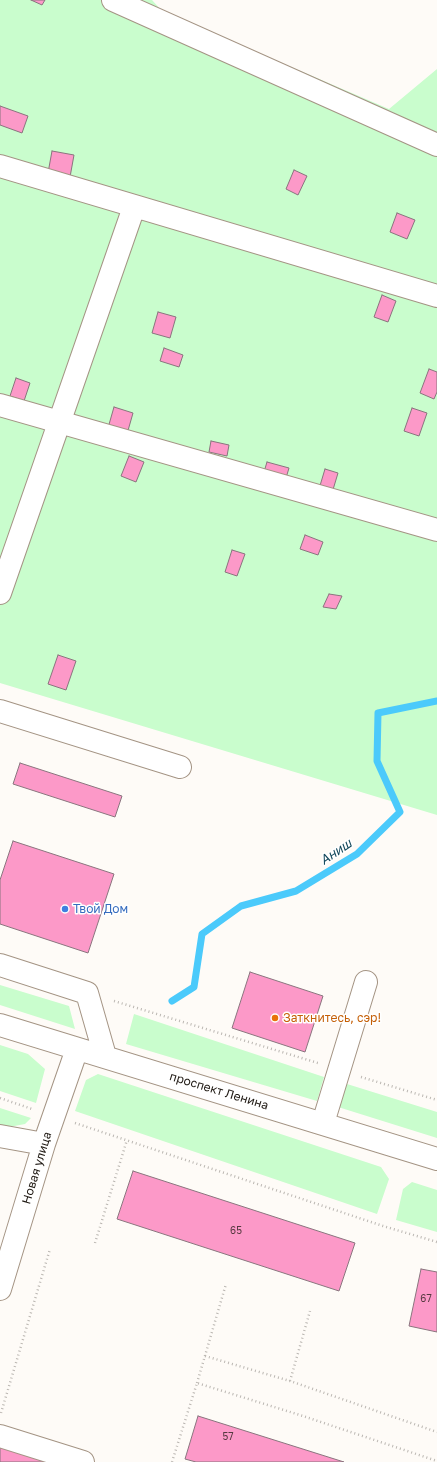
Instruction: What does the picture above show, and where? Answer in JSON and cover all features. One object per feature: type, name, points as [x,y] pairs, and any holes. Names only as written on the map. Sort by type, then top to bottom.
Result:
[{"type":"street","points":[[113,0],[437,144]]},
{"type":"street","points":[[0,166],[437,296]]},
{"type":"street","points":[[0,593],[134,207]]},
{"type":"street","points":[[0,405],[437,530]]},
{"type":"street","points":[[0,711],[180,767]]},
{"type":"street","points":[[0,965],[87,993],[105,1056]]},
{"type":"street","points":[[323,1123],[366,982]]},
{"type":"street","name":"проспект Ленина","points":[[0,1025],[437,1159]]},
{"type":"street","name":"Новая улица","points":[[0,1289],[44,1144],[77,1049]]},
{"type":"street","points":[[0,1136],[44,1144]]},
{"type":"street","points":[[0,1436],[83,1462]]},
{"type":"path","points":[[87,993],[437,1100]]},
{"type":"path","points":[[0,1098],[383,1226],[437,1242]]},
{"type":"path","points":[[95,1243],[127,1140]]},
{"type":"path","points":[[0,1418],[50,1249]]},
{"type":"path","points":[[172,1462],[226,1284]]},
{"type":"path","points":[[290,1381],[310,1311]]},
{"type":"path","points":[[205,1356],[290,1381],[437,1432]]},
{"type":"path","points":[[197,1383],[303,1416],[437,1461]]},
{"type":"green space","points":[[0,0],[152,0],[163,12],[389,109],[437,69],[437,815],[0,683]]},
{"type":"green space","points":[[0,985],[69,1006],[75,1029],[0,1005]]},
{"type":"green space","points":[[134,1014],[324,1077],[317,1101],[126,1044]]},
{"type":"green space","points":[[0,1045],[28,1054],[45,1069],[36,1103],[0,1091]]},
{"type":"green space","points":[[98,1074],[381,1167],[389,1179],[377,1214],[75,1111],[86,1080]]},
{"type":"green space","points":[[347,1084],[437,1112],[437,1138],[338,1107]]},
{"type":"green space","points":[[0,1108],[31,1118],[25,1124],[9,1127],[0,1125]]},
{"type":"green space","points":[[412,1182],[437,1190],[437,1232],[396,1220],[403,1189]]},
{"type":"building","points":[[31,0],[45,0],[42,5]]},
{"type":"building","points":[[0,106],[28,116],[22,133],[0,125]]},
{"type":"building","points":[[52,151],[74,155],[70,177],[48,173]]},
{"type":"building","points":[[294,170],[307,176],[298,195],[286,189]]},
{"type":"building","points":[[397,213],[415,220],[407,239],[390,232]]},
{"type":"building","points":[[382,295],[396,301],[388,322],[374,317]]},
{"type":"building","points":[[158,312],[176,317],[170,338],[152,333]]},
{"type":"building","points":[[164,348],[183,355],[179,367],[160,361]]},
{"type":"building","points":[[429,369],[437,372],[437,392],[434,399],[420,393]]},
{"type":"building","points":[[16,378],[30,383],[24,401],[10,396]]},
{"type":"building","points":[[114,407],[133,413],[127,434],[108,428]]},
{"type":"building","points":[[412,408],[427,413],[419,436],[404,431]]},
{"type":"building","points":[[211,441],[229,445],[227,456],[209,452]]},
{"type":"building","points":[[129,456],[144,462],[136,482],[121,476]]},
{"type":"building","points":[[267,462],[289,468],[286,478],[264,472]]},
{"type":"building","points":[[325,469],[338,473],[332,493],[319,489]]},
{"type":"building","points":[[305,535],[323,542],[318,555],[300,549]]},
{"type":"building","points":[[232,550],[245,554],[237,576],[225,572]]},
{"type":"building","points":[[329,594],[342,596],[336,609],[323,607]]},
{"type":"building","points":[[58,655],[76,661],[66,690],[48,684]]},
{"type":"building","points":[[20,763],[122,796],[115,817],[13,784]]},
{"type":"building","points":[[13,841],[114,874],[88,953],[0,924],[0,880]]},
{"type":"building","points":[[250,972],[323,996],[305,1052],[232,1028]]},
{"type":"building","points":[[133,1171],[355,1243],[339,1291],[117,1219]]},
{"type":"building","points":[[421,1269],[437,1272],[437,1332],[409,1326]]},
{"type":"building","points":[[198,1416],[344,1462],[196,1462],[185,1459]]},
{"type":"building","points":[[0,1446],[51,1462],[0,1462]]},
{"type":"waterway","name":"Аниш","points":[[172,1001],[194,987],[202,934],[241,906],[296,891],[357,854],[400,812],[377,761],[378,713],[437,701]]},
{"type":"place","name":"Твой Дом","points":[[65,909]]},
{"type":"place","name":"Заткнитесь, сэр!","points":[[275,1018]]}]
